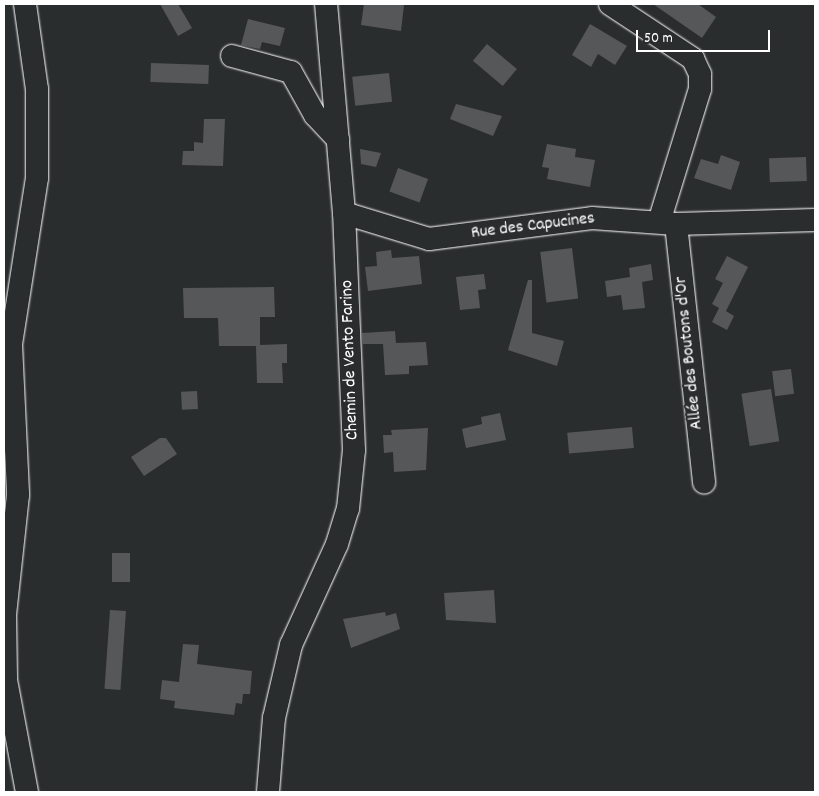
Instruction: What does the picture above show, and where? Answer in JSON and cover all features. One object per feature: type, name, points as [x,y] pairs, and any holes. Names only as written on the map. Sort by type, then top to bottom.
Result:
[{"type":"street","points":[[25,4],[37,89],[37,178],[11,344],[18,495],[5,614],[6,680],[27,792]]},
{"type":"street","name":"Chemin de Vento Farino","points":[[268,792],[274,718],[291,645],[348,509],[355,393],[344,213],[326,4]]},
{"type":"street","points":[[610,4],[693,59],[700,74],[700,89],[667,223]]},
{"type":"street","points":[[232,56],[292,72],[315,115],[338,140]]},
{"type":"street","name":"Rue des Capucines","points":[[344,213],[429,239],[592,218],[667,223],[815,220]]},
{"type":"street","name":"Allée des Boutons d'Or","points":[[667,223],[704,482]]},
{"type":"building","points":[[160,4],[178,4],[192,28],[178,36]]},
{"type":"building","points":[[364,4],[404,5],[401,31],[361,25]]},
{"type":"building","points":[[653,4],[698,4],[716,17],[702,38]]},
{"type":"building","points":[[248,19],[285,28],[280,46],[262,42],[260,49],[241,45]]},
{"type":"building","points":[[590,24],[627,46],[615,65],[598,54],[591,67],[572,55]]},
{"type":"building","points":[[487,44],[517,69],[503,86],[473,61]]},
{"type":"building","points":[[151,63],[209,65],[208,84],[150,82]]},
{"type":"building","points":[[389,73],[392,102],[355,106],[352,77]]},
{"type":"building","points":[[456,104],[502,116],[493,136],[450,119]]},
{"type":"building","points":[[204,119],[225,119],[223,166],[182,165],[183,151],[194,151],[194,142],[203,143]]},
{"type":"building","points":[[547,144],[576,149],[575,157],[595,160],[590,187],[547,179],[549,168],[542,167]]},
{"type":"building","points":[[360,149],[381,153],[376,167],[361,164]]},
{"type":"building","points":[[721,155],[740,162],[731,190],[694,178],[701,159],[718,164]]},
{"type":"building","points":[[806,157],[807,181],[770,182],[769,158]]},
{"type":"building","points":[[398,168],[428,179],[420,202],[389,191]]},
{"type":"building","points":[[572,248],[578,299],[546,303],[540,252]]},
{"type":"building","points":[[391,250],[392,258],[419,256],[422,284],[368,291],[365,267],[377,266],[376,252]]},
{"type":"building","points":[[727,256],[748,267],[726,311],[734,316],[727,330],[712,322],[719,308],[712,304],[723,283],[715,279]]},
{"type":"building","points":[[651,264],[653,280],[642,282],[645,308],[623,310],[621,295],[607,297],[605,281],[630,277],[629,268]]},
{"type":"building","points":[[484,274],[486,289],[478,290],[480,308],[460,310],[456,277]]},
{"type":"building","points":[[528,280],[532,280],[532,333],[564,341],[557,366],[508,350]]},
{"type":"building","points":[[274,287],[275,317],[260,317],[260,345],[287,344],[287,363],[282,363],[283,383],[257,383],[256,346],[219,346],[218,318],[184,318],[183,288]]},
{"type":"building","points":[[395,331],[396,343],[426,342],[428,365],[409,366],[409,374],[385,375],[383,344],[363,344],[362,333]]},
{"type":"building","points":[[791,369],[794,394],[775,396],[772,371]]},
{"type":"building","points":[[771,389],[779,441],[750,446],[741,394]]},
{"type":"building","points":[[197,391],[198,409],[182,410],[181,392]]},
{"type":"building","points":[[500,413],[506,440],[466,448],[462,429],[482,424],[481,417]]},
{"type":"building","points":[[632,427],[634,448],[569,454],[567,433]]},
{"type":"building","points":[[428,428],[426,470],[394,472],[393,452],[384,453],[383,435],[392,435],[391,430]]},
{"type":"building","points":[[160,438],[166,438],[177,454],[144,476],[131,457]]},
{"type":"building","points":[[112,553],[130,553],[130,582],[112,582]]},
{"type":"building","points":[[494,590],[496,623],[446,620],[444,593]]},
{"type":"building","points":[[110,610],[126,611],[120,690],[104,689]]},
{"type":"building","points":[[385,612],[386,616],[396,613],[400,629],[351,648],[343,619]]},
{"type":"building","points":[[183,644],[199,645],[197,664],[252,671],[250,694],[243,694],[242,704],[236,703],[234,715],[174,708],[175,701],[160,699],[162,680],[179,682]]}]
